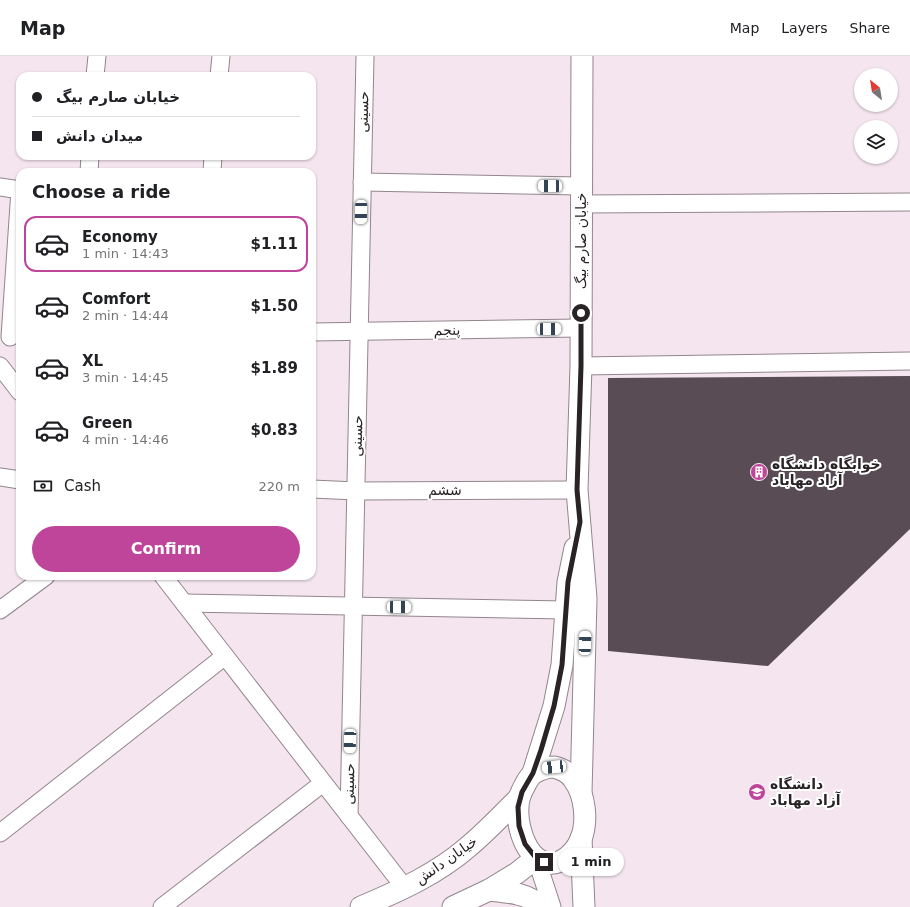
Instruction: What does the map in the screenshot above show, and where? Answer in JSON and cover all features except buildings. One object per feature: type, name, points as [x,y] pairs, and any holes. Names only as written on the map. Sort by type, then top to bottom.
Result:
[{"type":"street","points":[[95,72],[97,56]]},
{"type":"street","points":[[219,72],[220,56]]},
{"type":"street","name":"حسینی","points":[[349,816],[365,56]]},
{"type":"street","name":"خیابان صارم بیگ","points":[[581,793],[586,598],[577,490],[581,366],[582,56]]},
{"type":"street","points":[[362,182],[581,195],[910,202]]},
{"type":"street","points":[[0,187],[16,189]]},
{"type":"street","points":[[10,339],[16,250]]},
{"type":"street","name":"پنجم","points":[[316,332],[581,328]]},
{"type":"street","points":[[581,366],[910,361]]},
{"type":"street","points":[[0,366],[16,387]]},
{"type":"street","points":[[0,477],[16,479]]},
{"type":"street","name":"ششم","points":[[316,489],[577,490]]},
{"type":"street","points":[[552,907],[536,858],[525,844],[519,826],[519,798],[526,783],[533,773],[556,699],[562,665],[568,582],[580,522]]},
{"type":"street","points":[[0,610],[41,580]]},
{"type":"street","points":[[166,580],[405,888]]},
{"type":"street","points":[[184,603],[566,610]]},
{"type":"street","points":[[0,832],[225,656]]},
{"type":"street","points":[[533,773],[545,768],[554,767],[564,770],[574,779],[581,793],[584,807],[581,838],[584,907]]},
{"type":"street","points":[[162,907],[323,783]]},
{"type":"street","name":"خیابان دانش","points":[[361,907],[405,888],[439,868],[467,848],[519,798]]},
{"type":"street","points":[[536,858],[544,862],[555,863],[564,859],[576,848],[581,838]]},
{"type":"street","points":[[453,907],[490,890],[517,873],[536,858]]},
{"type":"street","points":[[490,890],[513,892],[526,897],[542,907]]},
{"type":"place","name":"خوابگاه دانشگاه آزاد مهاباد","points":[[759,472]]},
{"type":"place","name":"دانشگاه آزاد مهاباد","points":[[757,792]]},
{"type":"route","points":[[544,862],[536,858],[525,844],[519,826],[518,807],[519,798],[526,783],[533,773],[541,750],[554,706],[562,665],[568,582],[580,522],[577,490],[581,313]]}]
